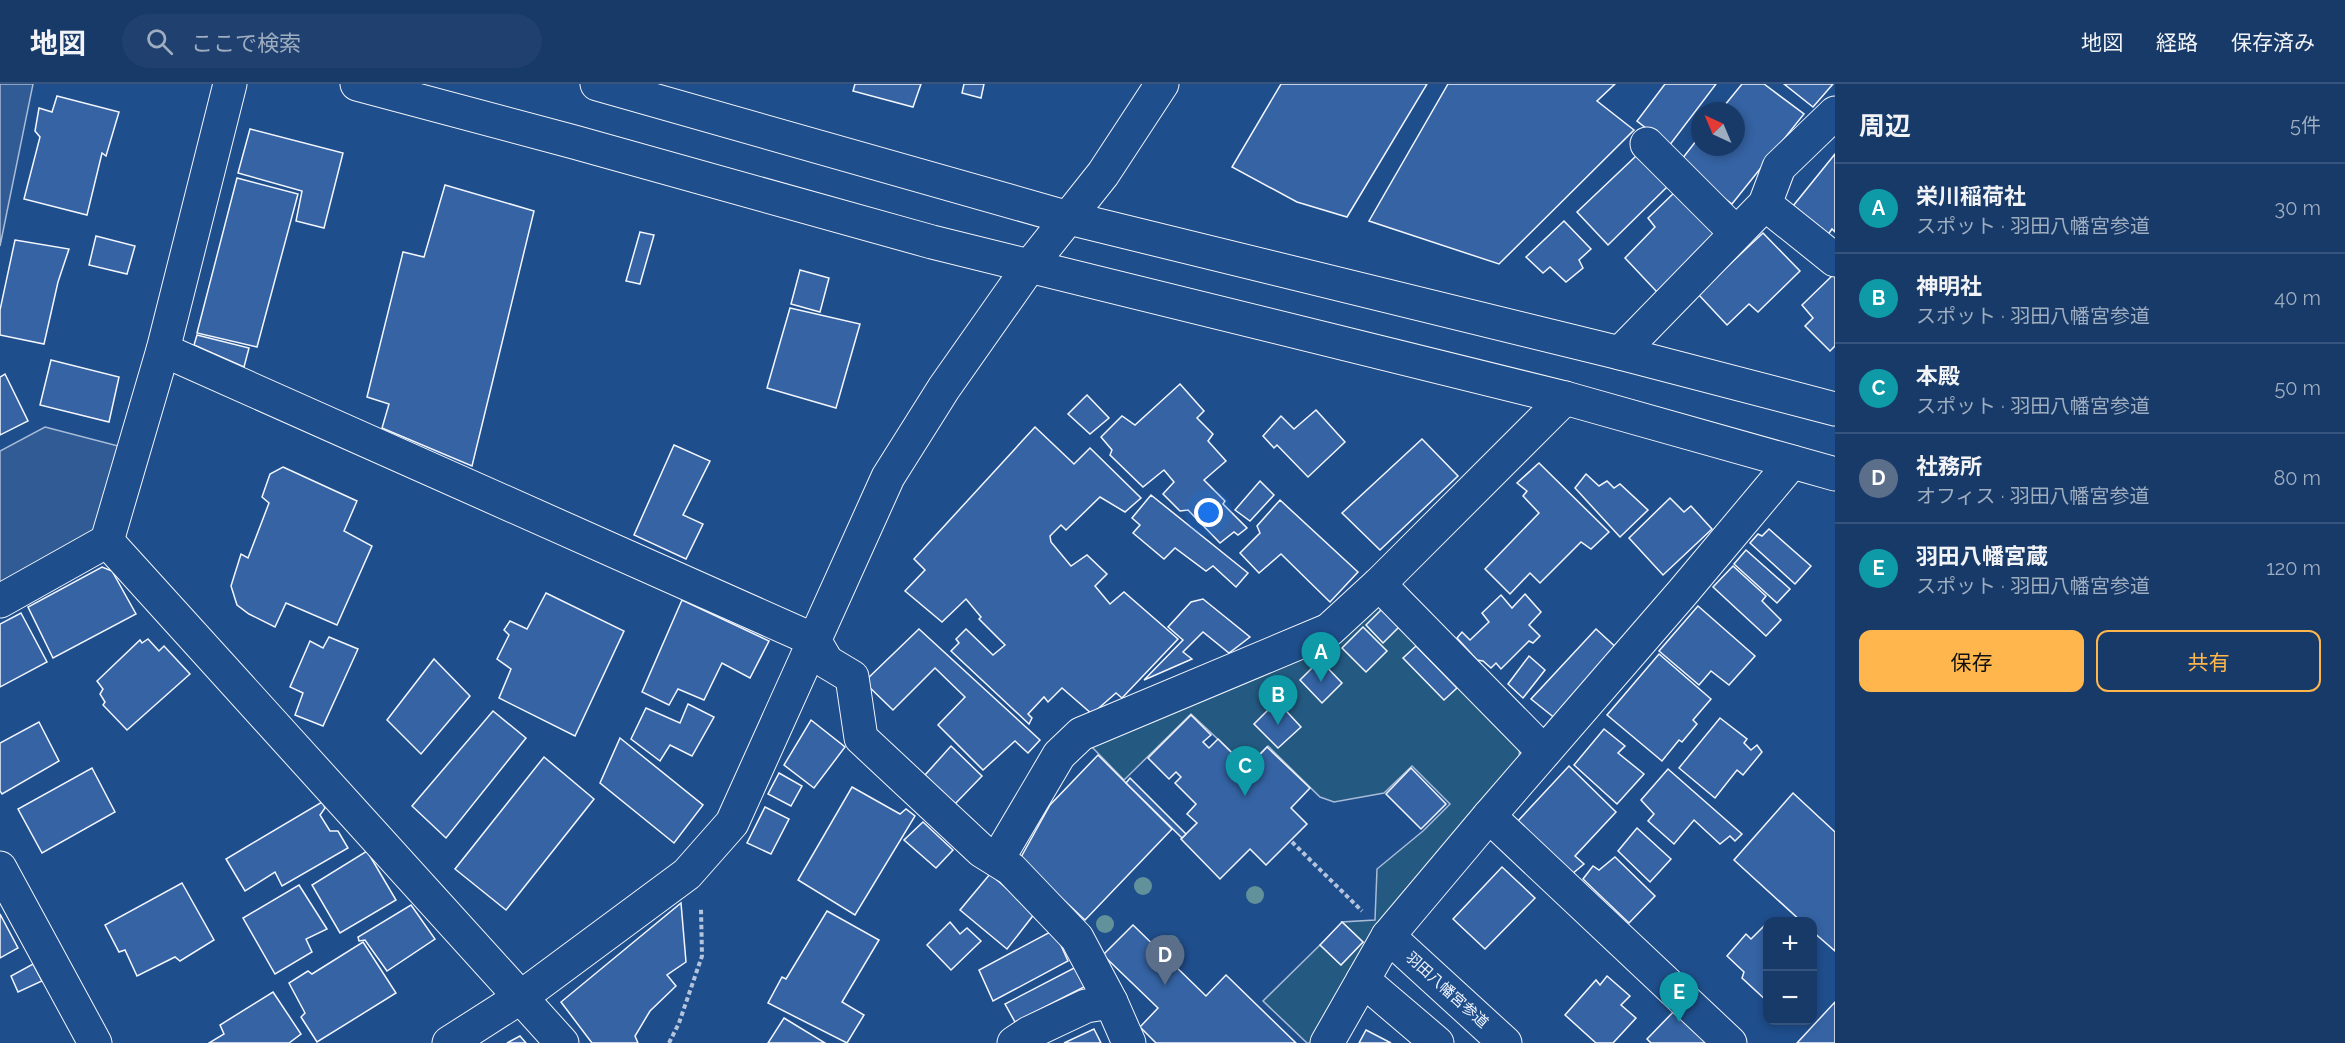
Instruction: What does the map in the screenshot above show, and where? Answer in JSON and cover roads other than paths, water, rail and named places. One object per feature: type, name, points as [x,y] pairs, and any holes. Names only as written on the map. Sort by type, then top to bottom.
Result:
[{"type":"street","points":[[0,601],[107,541],[163,350],[230,84]]},
{"type":"street","points":[[357,84],[921,239],[1565,398],[1835,474]]},
{"type":"street","points":[[597,84],[1069,218],[1620,352],[1835,410]]},
{"type":"street","points":[[449,1043],[521,997],[687,874],[732,822],[888,477],[944,388],[1029,267],[1103,174],[1162,84]]},
{"type":"street","points":[[1620,352],[1765,204],[1779,167],[1835,113]]},
{"type":"street","points":[[1647,144],[1736,233]]},
{"type":"street","points":[[1765,204],[1835,260]]},
{"type":"street","points":[[163,350],[814,640],[827,662],[852,677],[861,738],[982,851],[1011,869],[1077,938],[1111,1002],[1129,1043]]},
{"type":"street","points":[[997,860],[1059,754],[1081,734],[1329,630],[1379,584],[1565,398]]},
{"type":"street","points":[[1327,1043],[1388,936],[1792,462]]},
{"type":"street","points":[[107,541],[562,1043]]},
{"type":"street","points":[[1379,584],[1544,752]]},
{"type":"street","points":[[1489,816],[1730,1043]]},
{"type":"street","points":[[0,868],[95,1043]]},
{"type":"street","name":"羽田八幡宮参道","points":[[1388,936],[1505,1043]]},
{"type":"street","points":[[1363,980],[1437,1043]]},
{"type":"street","points":[[1014,1043],[1029,1033],[1086,1006],[1111,1002]]},
{"type":"place","name":"栄川稲荷社","points":[[1321,682]]},
{"type":"place","name":"神明社","points":[[1278,725]]},
{"type":"place","name":"本殿","points":[[1245,796]]},
{"type":"place","name":"社務所","points":[[1165,985]]},
{"type":"place","name":"羽田八幡宮蔵","points":[[1679,1022]]}]
